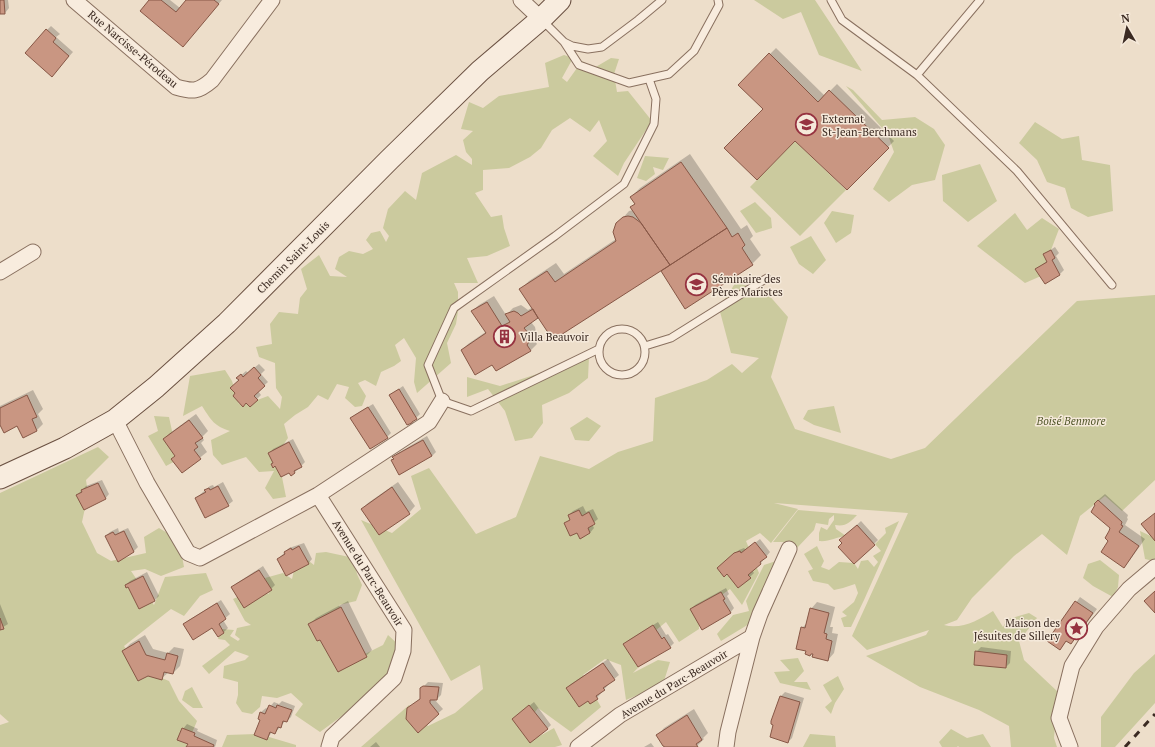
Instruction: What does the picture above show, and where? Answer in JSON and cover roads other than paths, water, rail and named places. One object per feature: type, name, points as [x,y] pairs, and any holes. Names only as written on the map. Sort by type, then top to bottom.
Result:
[{"type":"street","name":"Rue Narcisse-Pérodeau","points":[[74,0],[176,87],[191,92],[203,88],[212,80],[272,0]]},
{"type":"street","points":[[521,0],[541,19]]},
{"type":"street","name":"Chemin Saint-Louis","points":[[0,478],[65,448],[115,420],[156,387],[228,323],[389,160],[480,72],[541,19],[560,0]]},
{"type":"street","points":[[0,272],[34,252]]},
{"type":"street","points":[[115,420],[147,482],[188,553],[200,558],[318,495],[428,422],[442,401]]},
{"type":"street","name":"Avenue du Parc-Beauvoir","points":[[318,495],[404,630],[403,651],[394,678],[332,737],[329,747]]},
{"type":"street","name":"Avenue du Parc-Beauvoir","points":[[726,747],[728,732],[752,637],[760,614],[789,549]]},
{"type":"street","points":[[1070,747],[1059,718],[1072,666],[1096,627],[1129,589],[1155,567]]},
{"type":"street","name":"Avenue du Parc-Beauvoir","points":[[578,747],[620,715],[752,637]]},
{"type":"lane","points":[[564,42],[572,46],[588,49],[602,47],[662,0]]},
{"type":"lane","points":[[541,19],[564,42],[579,65],[629,83],[669,74],[694,51],[719,5],[718,0]]},
{"type":"lane","points":[[831,0],[842,20],[917,75],[1017,171],[1112,285]]},
{"type":"lane","points":[[917,75],[980,0]]},
{"type":"lane","points":[[599,349],[471,411],[442,401],[428,365],[454,308],[555,236],[624,184],[654,124],[656,99],[649,79]]},
{"type":"lane","points":[[645,346],[671,338],[767,278]]},
{"type":"lane","points":[[621,329],[636,333],[645,346],[646,353],[640,367],[635,372],[628,375],[613,373],[602,363],[599,349],[606,335],[613,331],[621,329]]},
{"type":"railway","points":[[1125,747],[1155,714]]},
{"type":"place","name":"Externat St-Jean-Berchmans","points":[[806,125]]},
{"type":"place","name":"Séminaire des Pères Maristes","points":[[696,285]]},
{"type":"place","name":"Villa Beauvoir","points":[[505,337]]},
{"type":"place","name":"Maison des Jésuites de Sillery","points":[[1076,629]]},
{"type":"park label","name":"Boisé Benmore","points":[[1071,421]]}]
